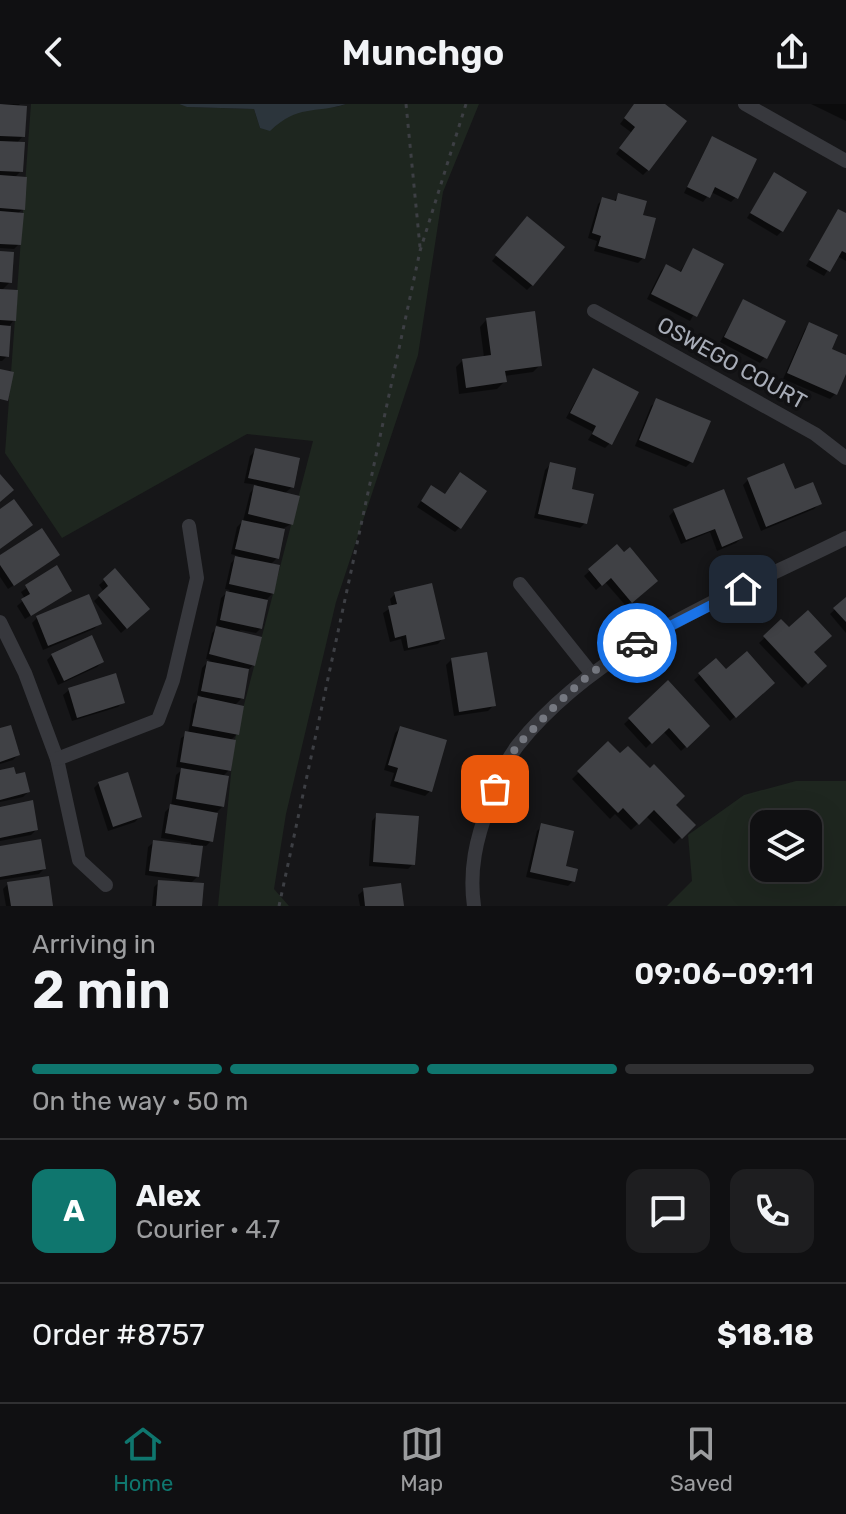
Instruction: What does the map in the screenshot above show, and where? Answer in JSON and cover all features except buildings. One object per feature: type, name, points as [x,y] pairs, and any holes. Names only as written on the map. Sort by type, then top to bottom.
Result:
[{"type":"street","points":[[745,104],[846,161]]},
{"type":"street","name":"OSWEGO COURT","points":[[594,311],[815,434],[846,458]]},
{"type":"street","points":[[57,759],[158,720],[173,680],[197,578],[189,526]]},
{"type":"street","points":[[474,906],[470,879],[477,836],[502,775],[516,747],[557,704],[591,673],[631,646],[846,538]]},
{"type":"street","points":[[520,584],[591,673]]},
{"type":"street","points":[[0,622],[25,673],[57,759],[79,860],[106,885]]},
{"type":"path","points":[[406,104],[420,251]]},
{"type":"path","points":[[279,906],[420,251],[466,104]]},
{"type":"shaded area","points":[[31,104],[179,104],[254,109],[260,128],[308,108],[346,104],[479,104],[443,192],[418,355],[336,602],[286,814],[274,889],[289,906],[218,906],[234,743],[313,441],[247,434],[62,538],[5,453]]},
{"type":"shaded area","points":[[179,104],[346,104],[298,113],[270,131],[260,128],[254,109],[187,107]]},
{"type":"shaded area","points":[[796,781],[846,781],[846,906],[667,906],[692,881],[688,835],[744,795]]},
{"type":"way so far","points":[[495,789],[516,747],[557,704],[591,673],[637,643]]},
{"type":"route","points":[[637,643],[743,589]]}]
